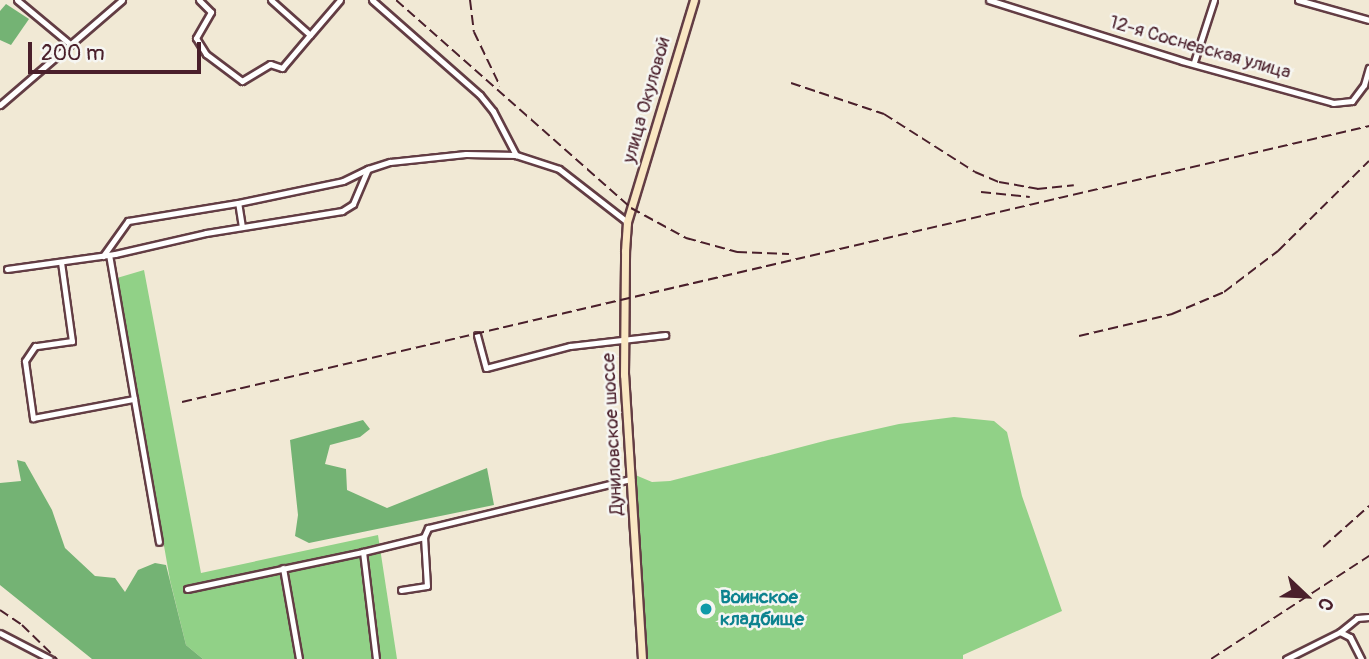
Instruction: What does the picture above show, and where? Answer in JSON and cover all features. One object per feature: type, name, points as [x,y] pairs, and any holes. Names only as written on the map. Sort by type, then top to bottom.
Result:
[{"type":"street","points":[[17,0],[70,44]]},
{"type":"street","points":[[0,104],[122,0]]},
{"type":"street","points":[[199,0],[211,12],[196,38],[206,54],[242,82],[270,64],[282,68],[341,0]]},
{"type":"street","points":[[271,0],[310,35]]},
{"type":"street","points":[[372,0],[480,95],[494,111],[516,155]]},
{"type":"street","name":"улица Окуловой","points":[[631,208],[694,0]]},
{"type":"street","name":"12-я Сосневская улица","points":[[989,0],[1334,103],[1352,102],[1360,92],[1369,68]]},
{"type":"street","points":[[1194,62],[1214,0]]},
{"type":"street","points":[[1298,0],[1369,20]]},
{"type":"street","points":[[159,542],[106,255],[128,221],[238,203],[343,181],[368,169],[422,158],[516,155],[559,169],[627,222]]},
{"type":"street","points":[[7,269],[106,255],[242,227],[342,211],[353,204],[368,169]]},
{"type":"street","points":[[238,203],[242,227]]},
{"type":"street","name":"Дуниловское шоссе","points":[[631,208],[627,222],[623,273],[624,341],[642,659]]},
{"type":"street","points":[[61,262],[72,341],[34,346],[25,361],[33,418],[134,399]]},
{"type":"street","points":[[477,335],[486,368],[570,346],[664,335]]},
{"type":"street","points":[[401,590],[427,586],[424,537],[428,528],[631,480]]},
{"type":"street","points":[[187,589],[424,537]]},
{"type":"street","points":[[363,552],[376,659]]},
{"type":"street","points":[[283,568],[299,659]]},
{"type":"street","points":[[1286,659],[1340,632],[1357,618],[1369,617]]},
{"type":"street","points":[[1340,632],[1350,637],[1361,659]]},
{"type":"street","points":[[0,633],[50,659]]},
{"type":"green space","points":[[6,4],[29,19],[11,45],[0,40],[0,11]]},
{"type":"green space","points":[[144,270],[201,573],[378,535],[397,659],[203,659],[186,645],[170,580],[117,278]]},
{"type":"green space","points":[[954,417],[994,421],[1007,432],[1022,496],[1062,611],[963,655],[963,659],[644,659],[633,474],[652,482],[670,481],[899,424]]},
{"type":"green space","points":[[363,420],[370,429],[360,437],[330,445],[325,464],[346,469],[347,490],[387,508],[487,468],[494,505],[309,543],[295,536],[298,515],[290,440]]},
{"type":"green space","points":[[17,460],[25,462],[52,510],[65,548],[95,576],[115,578],[125,592],[138,570],[155,563],[166,565],[186,645],[203,659],[92,659],[0,585],[0,483],[21,481]]},
{"type":"railway","points":[[396,0],[631,208],[686,238],[737,252],[789,254]]},
{"type":"railway","points":[[470,0],[474,32],[500,86]]},
{"type":"railway","points":[[791,83],[884,114],[975,172],[999,182],[1037,189],[1074,185]]},
{"type":"railway","points":[[182,402],[1369,126]]},
{"type":"railway","points":[[1079,336],[1172,314],[1224,292],[1278,251],[1369,161]]},
{"type":"railway","points":[[981,192],[1030,197]]},
{"type":"railway","points":[[1323,547],[1369,506]]},
{"type":"railway","points":[[1211,659],[1369,556]]},
{"type":"railway","points":[[0,610],[22,625],[57,659]]},
{"type":"place","name":"Воинское кладбище","points":[[706,609]]}]
